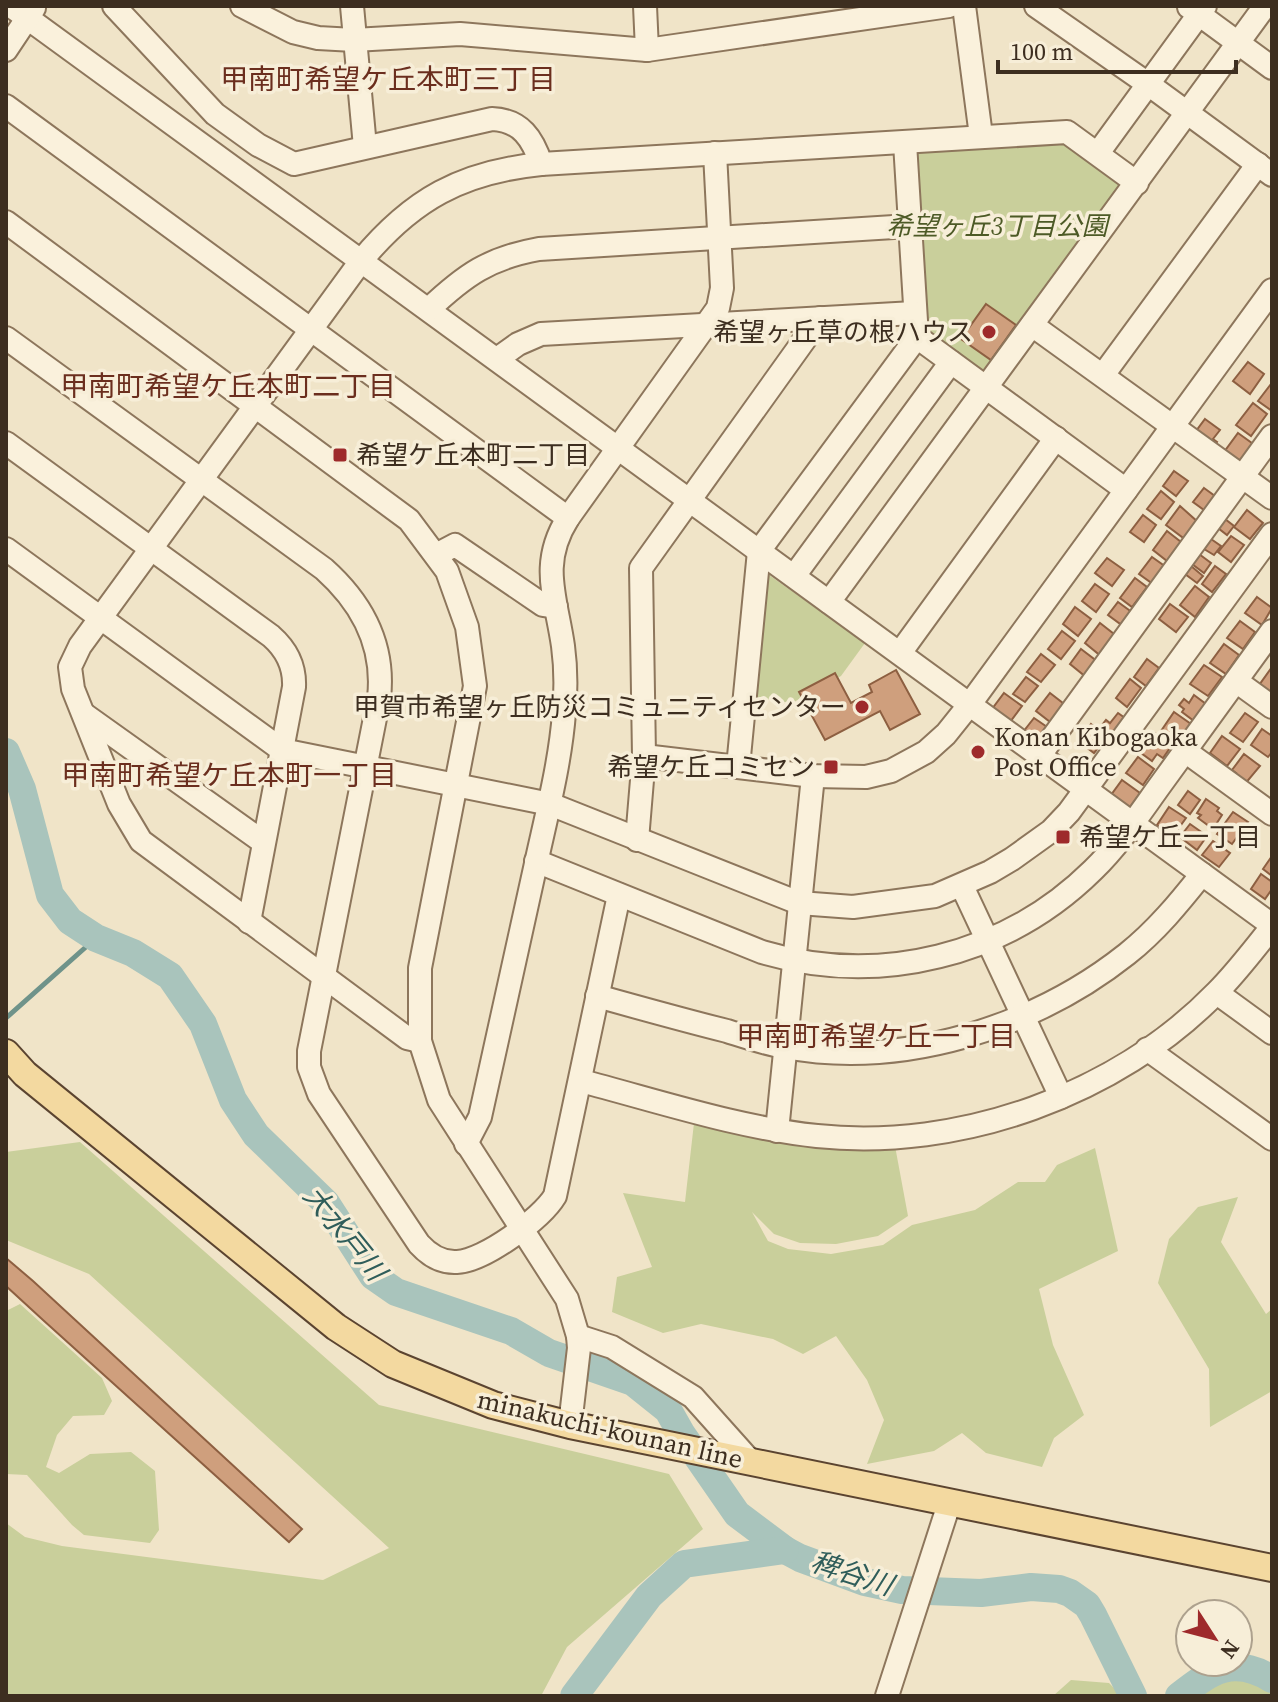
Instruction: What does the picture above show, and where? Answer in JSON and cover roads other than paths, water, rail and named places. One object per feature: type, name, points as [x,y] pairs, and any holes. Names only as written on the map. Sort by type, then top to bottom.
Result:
[{"type":"main road","name":"minakuchi-kounan line","points":[[6,1053],[37,1084],[348,1334],[393,1364],[431,1381],[493,1405],[570,1425],[1272,1568]]},
{"type":"street","points":[[114,6],[215,114],[258,145],[294,164],[481,119],[503,119],[523,130],[529,135],[541,164]]},
{"type":"street","points":[[242,6],[305,36],[354,40],[460,34],[647,50],[949,6]]},
{"type":"street","points":[[352,6],[365,147]]},
{"type":"street","points":[[645,6],[647,50]]},
{"type":"street","points":[[964,6],[981,136]]},
{"type":"street","points":[[1036,6],[1265,169],[1103,375]]},
{"type":"street","points":[[829,602],[1265,6]]},
{"type":"street","points":[[1098,153],[1197,9],[1272,68]]},
{"type":"street","points":[[6,50],[25,10],[361,261],[1272,926],[1217,993],[1147,1049],[1109,1073],[1061,1097],[985,1123],[925,1135],[855,1138],[777,1131],[581,1081]]},
{"type":"street","points":[[6,106],[568,518]]},
{"type":"street","points":[[420,1041],[407,1038],[141,841],[119,804],[73,689],[70,667],[80,646],[386,231],[439,192],[487,173],[541,164],[1067,132],[1137,183]]},
{"type":"street","points":[[738,767],[759,551],[917,337],[905,143]]},
{"type":"street","points":[[466,1144],[480,1117],[550,804],[562,733],[564,651],[551,586],[551,555],[568,518],[708,325],[721,298],[715,153]]},
{"type":"street","points":[[6,222],[409,520],[447,571],[467,627],[475,686],[420,968],[420,1041],[439,1100],[567,1299],[578,1342],[570,1425]]},
{"type":"street","points":[[429,309],[473,271],[499,258],[524,252],[910,226]]},
{"type":"street","points":[[644,756],[813,776],[855,777],[891,771],[915,759],[936,743],[970,704],[1173,425],[1269,301]]},
{"type":"street","points":[[497,359],[518,344],[541,334],[914,313]]},
{"type":"street","points":[[637,840],[644,756],[641,568],[820,318]]},
{"type":"street","points":[[1032,325],[1272,498]]},
{"type":"street","points":[[917,337],[1126,490]]},
{"type":"street","points":[[6,338],[324,569],[359,607],[372,635],[381,684],[367,768],[309,1051],[313,1081],[419,1244],[429,1254],[443,1261],[463,1262],[481,1255],[542,1213],[558,1189],[619,895]]},
{"type":"street","points":[[794,576],[951,362]]},
{"type":"street","points":[[1040,755],[1272,436]]},
{"type":"street","points":[[900,653],[1056,438]]},
{"type":"street","points":[[6,443],[271,636],[287,655],[294,679],[249,922]]},
{"type":"street","points":[[6,549],[282,750],[550,804],[799,903],[853,907],[935,896],[962,886],[1012,859],[1051,831],[1086,789],[1272,534]]},
{"type":"street","points":[[436,555],[455,545],[543,605],[556,607]]},
{"type":"street","points":[[536,861],[793,962],[853,968],[939,957],[988,941],[1037,915],[1096,867],[1132,823],[1272,631]]},
{"type":"street","points":[[1236,681],[1272,707]]},
{"type":"street","points":[[83,713],[263,842]]},
{"type":"street","points":[[1185,751],[1272,814]]},
{"type":"street","points":[[777,1131],[813,776]]},
{"type":"street","points":[[597,996],[786,1048],[837,1052],[894,1050],[986,1030],[1024,1016],[1083,986],[1130,952],[1174,909],[1202,874]]},
{"type":"street","points":[[962,886],[1061,1097]]},
{"type":"street","points":[[1217,993],[1272,1033]]},
{"type":"street","points":[[1147,1049],[1272,1139]]},
{"type":"street","points":[[578,1342],[612,1347],[693,1397],[752,1463]]},
{"type":"street","points":[[887,1696],[949,1504]]},
{"type":"waterway","name":"大水戸川","points":[[6,752],[22,789],[50,895],[70,921],[170,976],[203,1024],[233,1100],[256,1135],[326,1203],[373,1276],[396,1292],[511,1331],[549,1353],[633,1382],[668,1410],[737,1514],[800,1558],[865,1582],[902,1590],[981,1593],[1031,1587],[1070,1593],[1087,1605],[1133,1696]]},
{"type":"waterway","points":[[6,1018],[96,938]]},
{"type":"waterway","name":"稗谷川","points":[[574,1696],[649,1596],[684,1564],[785,1550]]},
{"type":"waterway","name":"稗谷川","points":[[1179,1696],[1202,1679],[1223,1669],[1246,1668],[1272,1679]]},
{"type":"place","name":"希望ヶ丘草の根ハウス","points":[[989,332]]},
{"type":"place","name":"希望ケ丘本町二丁目","points":[[340,455]]},
{"type":"place","name":"甲賀市希望ヶ丘防災コミュニティセンター","points":[[862,707]]},
{"type":"place","name":"Konan Kibogaoka Post Office","points":[[978,752]]},
{"type":"place","name":"希望ケ丘コミセン","points":[[831,767]]},
{"type":"place","name":"希望ケ丘一丁目","points":[[1063,837]]},
{"type":"district","name":"甲南町希望ケ丘本町三丁目","points":[[388,79]]},
{"type":"district","name":"甲南町希望ケ丘本町二丁目","points":[[228,386]]},
{"type":"district","name":"甲南町希望ケ丘本町一丁目","points":[[229,775]]},
{"type":"district","name":"甲南町希望ケ丘一丁目","points":[[876,1036]]},
{"type":"park label","name":"希望ヶ丘3丁目公園","points":[[997,226]]}]
